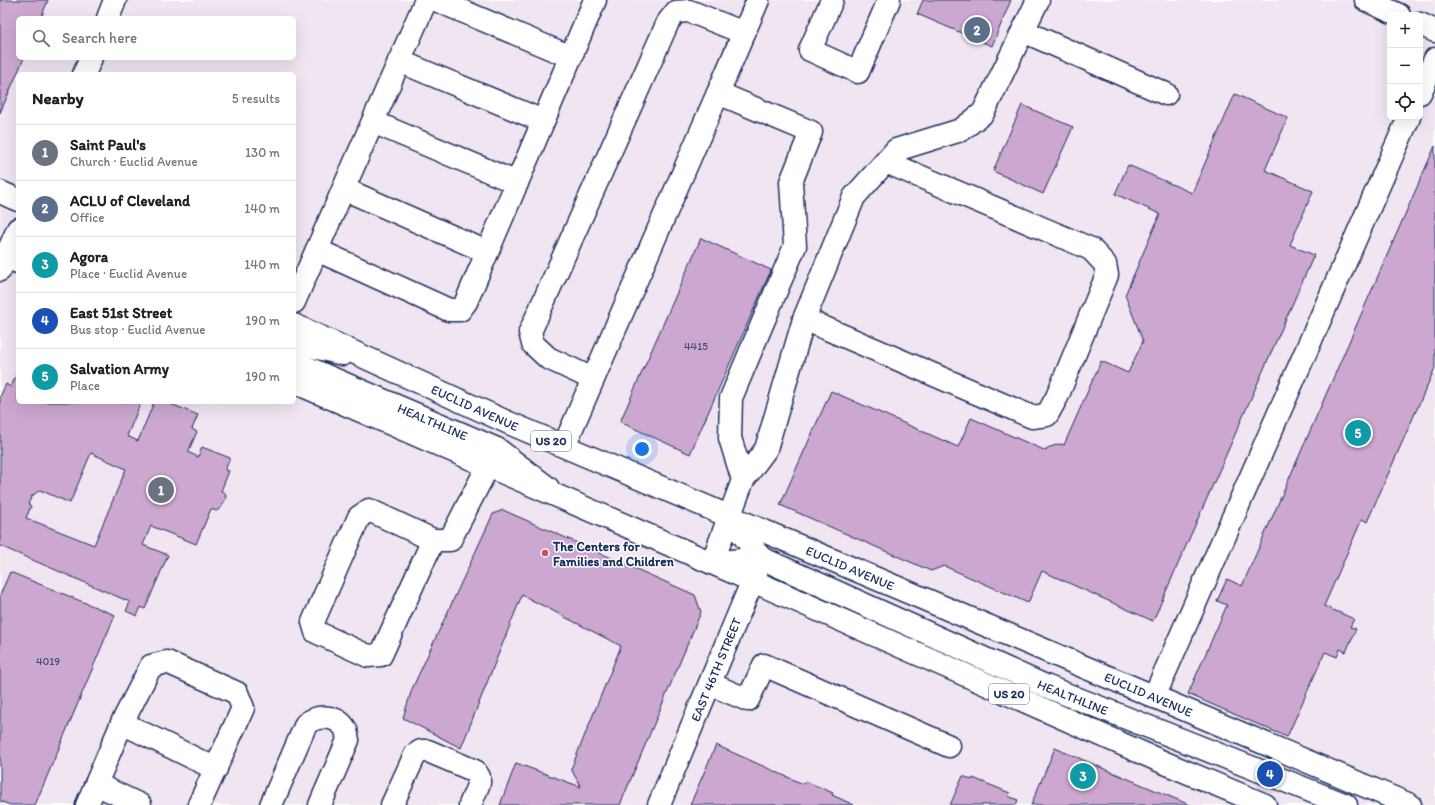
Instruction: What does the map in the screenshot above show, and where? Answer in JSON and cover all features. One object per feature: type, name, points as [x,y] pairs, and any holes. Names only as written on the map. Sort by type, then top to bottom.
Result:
[{"type":"main road","points":[[109,16],[116,0]]},
{"type":"main road","points":[[296,297],[426,0]]},
{"type":"main road","points":[[436,0],[571,57]]},
{"type":"main road","points":[[317,250],[449,310],[460,310],[466,302],[595,0]]},
{"type":"main road","points":[[564,446],[758,0]]},
{"type":"main road","points":[[832,0],[810,50],[858,72],[889,0]]},
{"type":"main road","points":[[761,558],[712,563],[742,480],[766,449],[804,319],[854,197],[896,150],[961,130],[983,113],[1038,0]]},
{"type":"main road","points":[[1366,0],[1392,12]]},
{"type":"main road","points":[[593,379],[548,358],[532,344],[530,332],[668,22],[676,12],[689,11],[744,33]]},
{"type":"main road","points":[[1423,25],[1435,31]]},
{"type":"main road","points":[[1023,31],[1166,94]]},
{"type":"main road","points":[[1423,86],[1435,59]]},
{"type":"main road","points":[[85,72],[89,60]]},
{"type":"main road","points":[[399,61],[543,121]]},
{"type":"main road","points":[[718,93],[810,132],[792,182],[795,246],[731,398],[730,438],[742,480]]},
{"type":"main road","points":[[1154,697],[1408,120]]},
{"type":"main road","points":[[373,122],[517,183]]},
{"type":"main road","points":[[804,319],[1032,417],[1047,414],[1057,397],[1107,275],[1105,264],[1091,250],[886,162]]},
{"type":"main road","points":[[344,189],[487,252]]},
{"type":"main road","points":[[0,192],[16,199]]},
{"type":"main road","points":[[6,261],[13,232]]},
{"type":"main road","name":"EUCLID AVENUE","points":[[296,326],[509,423],[1410,805]]},
{"type":"main road","points":[[296,342],[375,362]]},
{"type":"main road","name":"HEALTHLINE","points":[[296,363],[497,449],[561,498]]},
{"type":"main road","name":"US 20","points":[[296,383],[712,563],[1158,760],[1265,805]]},
{"type":"main road","points":[[433,540],[381,655],[368,656],[316,632],[313,622],[359,517],[368,510],[433,540],[450,540],[488,466]]},
{"type":"main road","name":"HEALTHLINE","points":[[728,516],[761,558],[1043,685],[1346,805]]},
{"type":"main road","name":"EAST 46TH STREET","points":[[659,805],[753,581],[770,534]]},
{"type":"main road","points":[[87,805],[122,723],[151,666],[167,662],[237,693],[243,708],[199,805]]},
{"type":"main road","points":[[710,684],[748,700],[764,665],[949,746]]},
{"type":"main road","points":[[271,805],[306,724],[312,719],[320,717],[330,718],[340,723],[346,731],[348,740],[320,805]]},
{"type":"main road","points":[[122,723],[216,769]]},
{"type":"main road","points":[[392,805],[415,755],[421,751],[428,751],[475,771],[479,777],[479,783],[470,805]]},
{"type":"main road","points":[[96,784],[140,805]]},
{"type":"shaded area","points":[[0,0],[1435,0],[1435,805],[0,805]]},
{"type":"building","points":[[0,0],[48,0],[42,16],[16,16],[16,60],[23,60],[18,72],[16,72],[16,76],[0,113]]},
{"type":"building","points":[[923,0],[1011,0],[992,46],[917,14]]},
{"type":"building","points":[[1235,94],[1288,118],[1265,170],[1313,191],[1290,245],[1314,255],[1153,621],[1042,571],[1028,603],[944,566],[931,571],[780,505],[831,391],[958,447],[971,418],[1046,451],[1047,448],[1060,444],[1064,445],[1101,361],[1128,373],[1143,341],[1125,295],[1160,214],[1115,194],[1128,165],[1192,193]]},
{"type":"building","points":[[1022,105],[1073,127],[1043,194],[993,171]]},
{"type":"building","points":[[1435,146],[1435,368],[1367,522],[1362,519],[1324,606],[1354,619],[1350,627],[1356,629],[1346,652],[1340,649],[1337,657],[1325,652],[1287,737],[1188,694],[1227,605],[1217,601],[1227,579],[1242,586]]},
{"type":"building","points":[[701,238],[771,270],[690,454],[620,422]]},
{"type":"building","points":[[16,376],[16,404],[140,404],[127,436],[138,441],[153,404],[171,404],[198,415],[192,429],[197,432],[188,452],[198,457],[202,447],[230,458],[225,470],[229,471],[221,491],[225,493],[226,498],[221,508],[216,511],[211,509],[196,544],[151,526],[143,545],[168,555],[145,609],[141,607],[137,616],[126,611],[130,602],[0,546],[0,397],[6,384],[11,387]],"holes":[[[91,453],[126,469],[94,545],[26,518],[31,506],[28,504],[32,496],[40,490],[70,503]]]},
{"type":"building","points":[[503,510],[695,595],[701,612],[620,805],[500,805],[516,763],[581,787],[571,769],[621,646],[522,595],[461,748],[403,718],[412,689],[493,514]]},
{"type":"building","points":[[10,572],[115,615],[35,805],[10,805],[0,801],[0,595]]},
{"type":"building","points":[[716,745],[803,784],[805,781],[833,793],[832,795],[854,805],[690,805]]},
{"type":"building","points":[[1055,748],[1190,805],[1031,805]]},
{"type":"building","points":[[963,776],[972,780],[973,778],[1010,793],[1008,796],[1018,800],[1016,805],[950,805]]},
{"type":"place","name":"ACLU of Cleveland","points":[[977,30]]},
{"type":"place","name":"Salvation Army","points":[[1358,433]]},
{"type":"place","name":"Saint Paul's","points":[[161,490]]},
{"type":"place","name":"The Centers for Families and Children","points":[[545,553]]},
{"type":"place","name":"East 51st Street","points":[[1270,774]]},
{"type":"place","name":"Agora","points":[[1083,776]]}]
